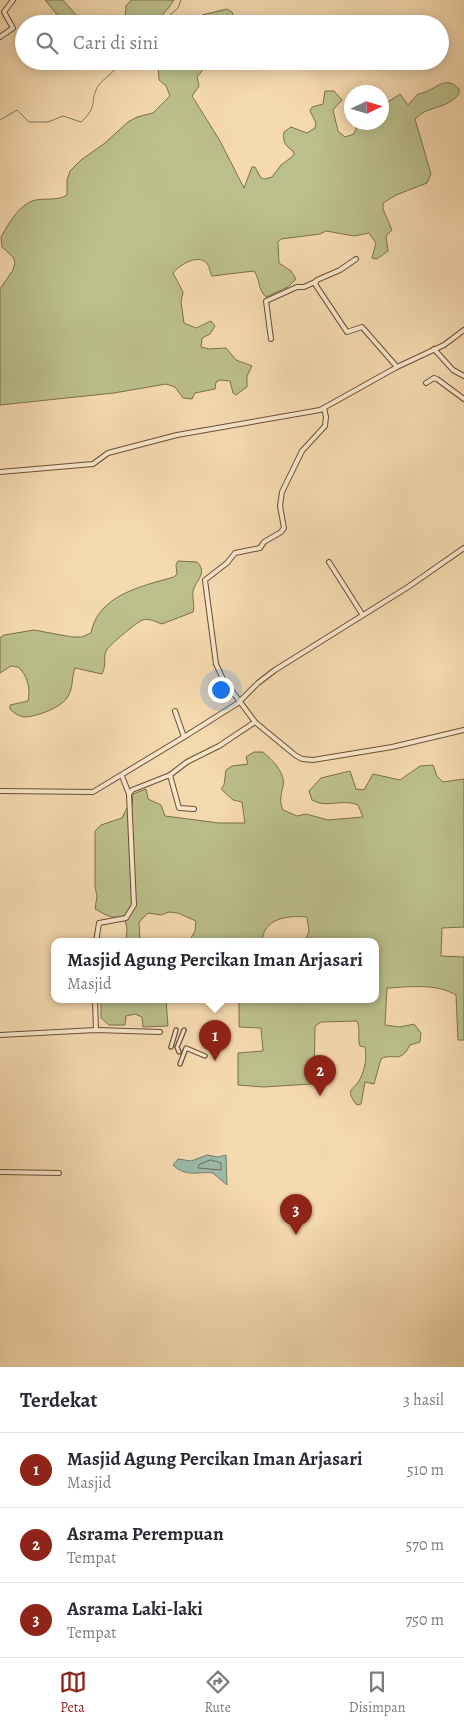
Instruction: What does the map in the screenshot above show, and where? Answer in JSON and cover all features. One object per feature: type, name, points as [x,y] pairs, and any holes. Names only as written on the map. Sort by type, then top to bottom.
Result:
[{"type":"street","points":[[0,37],[13,28],[4,12],[13,0]]},
{"type":"street","points":[[271,339],[266,301],[296,287],[304,287],[315,282],[340,270],[356,259]]},
{"type":"street","points":[[315,282],[347,332],[362,327],[397,367]]},
{"type":"street","points":[[0,472],[93,464],[108,453],[177,434],[324,408],[397,367],[434,350],[464,330]]},
{"type":"street","points":[[434,350],[453,370],[464,376]]},
{"type":"street","points":[[426,383],[434,378],[437,379],[464,399]]},
{"type":"street","points":[[324,408],[325,426],[302,450],[282,492],[280,506],[284,528],[282,532],[264,542],[260,548],[235,553],[227,563],[205,580],[217,670],[238,702],[255,722],[295,755],[307,760],[392,747],[464,730]]},
{"type":"street","points":[[0,791],[93,792],[122,776],[238,702],[275,670],[408,587],[464,548]]},
{"type":"street","points":[[329,562],[362,614]]},
{"type":"street","points":[[175,711],[184,737]]},
{"type":"street","points":[[129,794],[132,790],[170,775],[187,762],[219,746],[255,722]]},
{"type":"street","points":[[170,775],[179,808],[194,809]]},
{"type":"street","points":[[97,938],[99,924],[126,918],[134,905],[129,794],[122,776]]},
{"type":"street","points":[[96,1003],[96,1030]]},
{"type":"street","points":[[0,1036],[96,1030],[160,1032]]},
{"type":"street","points":[[171,1047],[184,1030]]},
{"type":"street","points":[[177,1038],[182,1053],[180,1064]]},
{"type":"street","points":[[182,1053],[187,1048],[205,1056]]},
{"type":"street","points":[[0,1172],[59,1173]]},
{"type":"green space","points":[[45,0],[63,0],[76,15],[58,15]]},
{"type":"green space","points":[[131,0],[174,0],[162,15],[126,15],[126,6]]},
{"type":"green space","points":[[227,9],[232,12],[233,15],[202,15]]},
{"type":"green space","points":[[158,70],[203,70],[197,77],[199,86],[192,96],[220,141],[244,188],[252,167],[255,167],[261,178],[265,179],[272,177],[281,165],[293,156],[294,152],[284,141],[284,132],[291,127],[307,133],[315,128],[316,123],[310,111],[312,107],[323,104],[325,91],[334,91],[342,100],[333,110],[338,131],[345,137],[354,134],[355,130],[389,130],[389,101],[400,94],[408,105],[418,94],[444,83],[449,83],[459,89],[459,94],[449,103],[425,111],[415,119],[431,174],[427,183],[396,195],[383,203],[383,209],[392,230],[386,236],[388,251],[377,259],[372,258],[376,243],[369,233],[354,236],[326,231],[320,234],[281,239],[278,242],[279,263],[291,271],[296,279],[288,287],[266,297],[254,271],[212,276],[209,266],[204,261],[195,260],[190,261],[173,273],[183,292],[181,302],[184,323],[196,328],[211,321],[215,326],[210,334],[202,338],[201,347],[209,349],[226,348],[236,360],[252,366],[247,376],[247,387],[236,395],[233,393],[230,381],[220,380],[216,382],[215,389],[195,393],[192,399],[183,398],[175,387],[166,384],[114,393],[0,405],[0,289],[13,270],[15,262],[13,257],[2,247],[1,237],[16,214],[25,205],[36,200],[56,199],[67,195],[67,180],[70,171],[128,122],[137,117],[153,113],[170,96],[166,86],[159,80]]},
{"type":"green space","points":[[178,561],[197,562],[200,566],[201,573],[193,591],[193,612],[162,624],[153,620],[140,621],[108,648],[102,674],[75,668],[72,687],[67,698],[64,702],[53,708],[29,717],[20,716],[10,709],[10,705],[28,701],[29,687],[24,674],[18,667],[11,666],[0,673],[0,638],[4,635],[34,630],[82,637],[91,633],[95,620],[102,609],[112,601],[123,594],[174,577],[177,574],[176,565]]},
{"type":"green space","points":[[254,752],[263,752],[274,763],[283,781],[281,804],[283,810],[297,816],[306,814],[328,820],[363,817],[358,805],[352,803],[323,804],[312,800],[309,791],[321,778],[350,771],[356,789],[364,790],[373,774],[400,780],[420,766],[433,765],[437,776],[443,782],[464,779],[464,927],[442,928],[441,956],[464,957],[464,1040],[458,1040],[456,995],[431,987],[387,988],[385,1025],[400,1027],[414,1024],[421,1033],[420,1042],[410,1045],[403,1055],[381,1059],[374,1084],[365,1082],[361,1104],[357,1105],[350,1092],[360,1079],[366,1059],[365,1047],[360,1046],[359,1043],[357,1021],[321,1022],[315,1026],[314,1080],[311,1084],[263,1087],[238,1085],[238,1053],[263,1051],[261,1028],[239,1027],[239,1003],[379,1003],[379,938],[306,938],[309,931],[307,917],[292,917],[272,923],[263,934],[262,938],[191,938],[195,931],[196,921],[178,913],[169,912],[161,915],[148,913],[139,922],[140,938],[126,938],[127,928],[124,916],[112,917],[95,909],[97,896],[95,887],[95,831],[101,825],[122,818],[127,808],[132,806],[133,794],[146,789],[148,799],[161,805],[165,816],[219,823],[245,823],[242,802],[233,800],[221,789],[224,785],[226,770],[232,766],[248,764],[246,757]]},
{"type":"green space","points":[[101,1003],[166,1003],[168,1026],[143,1027],[142,1017],[135,1014],[126,1016],[125,1025],[109,1025],[101,1018]]},
{"type":"water","points":[[207,1155],[218,1157],[226,1155],[227,1185],[213,1173],[188,1173],[173,1165],[178,1159],[191,1161]]},
{"type":"waterway","points":[[170,15],[178,8],[181,0]]},
{"type":"waterway","points":[[0,120],[17,110],[29,122],[48,122],[63,116],[81,122],[92,108],[95,91],[98,86],[114,70]]},
{"type":"place","name":"Masjid Agung Percikan Iman Arjasari","points":[[215,1061]]},
{"type":"place","name":"Asrama Perempuan","points":[[320,1096]]},
{"type":"place","name":"Asrama Laki-laki","points":[[296,1235]]}]
